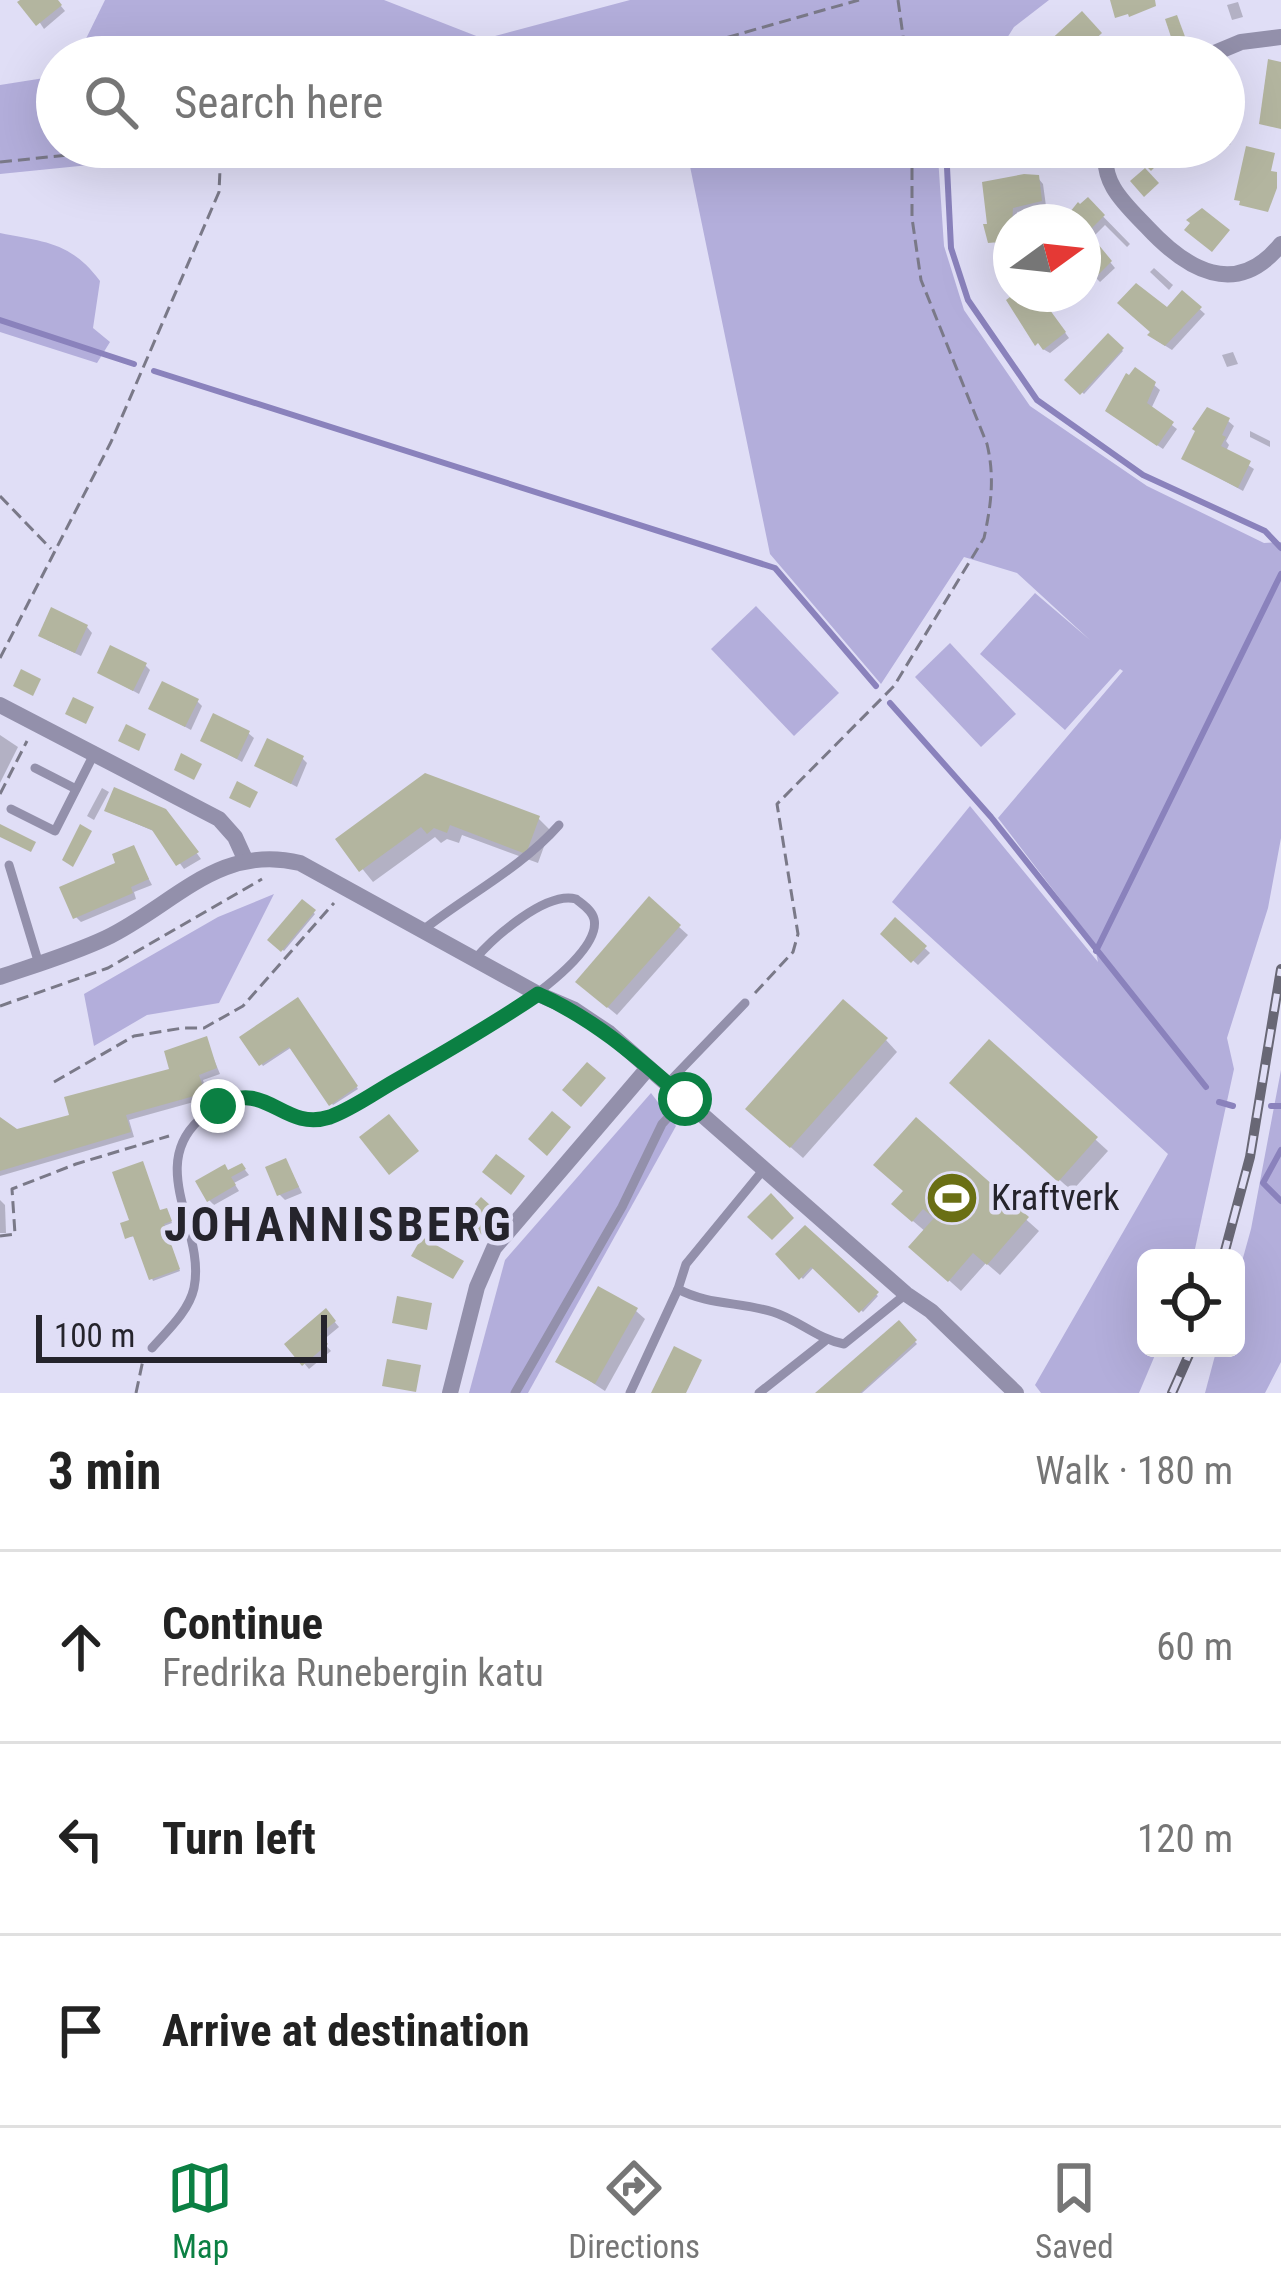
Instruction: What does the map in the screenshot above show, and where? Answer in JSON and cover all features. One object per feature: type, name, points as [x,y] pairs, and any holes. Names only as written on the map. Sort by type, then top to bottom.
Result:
[{"type":"street","points":[[1245,42],[1281,37]]},
{"type":"street","points":[[1110,168],[1116,194],[1186,263],[1206,272],[1246,271],[1281,244]]},
{"type":"street","points":[[0,705],[219,819],[236,837],[245,859]]},
{"type":"street","points":[[0,977],[110,936],[245,859],[273,856],[300,862],[609,1033],[931,1311],[1016,1393]]},
{"type":"street","points":[[451,1393],[477,1287],[494,1248],[648,1068]]},
{"type":"lane","points":[[11,809],[55,832],[94,752]]},
{"type":"lane","points":[[35,769],[76,789]]},
{"type":"lane","points":[[423,930],[466,896],[531,856],[559,825]]},
{"type":"lane","points":[[9,865],[39,964]]},
{"type":"lane","points":[[152,1348],[194,1292],[176,1170],[188,1132],[218,1106],[241,1097],[266,1100],[295,1118],[328,1118],[489,1028],[538,994],[590,939],[593,914],[575,898],[552,899],[508,928],[475,959]]},
{"type":"lane","points":[[668,1084],[746,1003]]},
{"type":"lane","points":[[515,1393],[622,1207],[662,1124],[685,1099]]},
{"type":"lane","points":[[630,1393],[686,1264],[764,1169]]},
{"type":"lane","points":[[678,1289],[691,1296],[776,1313],[825,1341],[844,1344],[906,1294]]},
{"type":"lane","points":[[759,1393],[825,1341]]},
{"type":"path","points":[[732,36],[859,0]]},
{"type":"path","points":[[898,0],[903,36]]},
{"type":"path","points":[[0,162],[36,158]]},
{"type":"path","points":[[0,658],[111,442],[219,191],[220,168]]},
{"type":"path","points":[[746,1003],[794,952],[798,934],[777,804],[894,686],[977,552],[989,515],[992,465],[984,433],[921,280],[912,218],[912,168]]},
{"type":"path","points":[[0,496],[52,550]]},
{"type":"path","points":[[0,794],[36,723]]},
{"type":"path","points":[[0,1006],[122,962],[275,874]]},
{"type":"path","points":[[53,1082],[134,1036],[204,1028],[244,1006],[347,887]]},
{"type":"path","points":[[0,1235],[15,1234],[12,1189],[143,1142],[188,1132]]},
{"type":"path","points":[[136,1393],[143,1359],[152,1348]]},
{"type":"shaded area","points":[[105,0],[384,0],[476,36],[87,36]]},
{"type":"shaded area","points":[[630,0],[1049,0],[1008,36],[495,36]]},
{"type":"shaded area","points":[[36,79],[36,168],[60,168],[0,174],[0,85]]},
{"type":"shaded area","points":[[690,168],[939,168],[944,246],[964,310],[1030,406],[1147,486],[1264,543],[1281,542],[1281,838],[1268,908],[1227,1038],[1234,1069],[1195,1249],[1137,1249],[1137,1357],[1154,1357],[1139,1393],[1041,1393],[1035,1385],[1168,1154],[892,902],[970,806],[1098,962],[1094,943],[998,818],[1123,671],[1065,730],[980,654],[1035,593],[1090,640],[1017,573],[964,557],[881,684],[770,554]]},
{"type":"shaded area","points":[[0,233],[67,251],[100,281],[93,328],[110,342],[97,363],[0,332]]},
{"type":"shaded area","points":[[756,606],[839,693],[794,736],[711,649]]},
{"type":"shaded area","points":[[950,643],[1016,714],[981,747],[915,677]]},
{"type":"shaded area","points":[[274,894],[219,1003],[147,1015],[94,1046],[84,994],[218,917]]},
{"type":"shaded area","points":[[1281,1070],[1281,1362],[1265,1393],[1205,1393],[1215,1357],[1245,1357],[1245,1251]]},
{"type":"shaded area","points":[[651,1093],[676,1126],[528,1393],[469,1393],[505,1260]]},
{"type":"building","points":[[58,0],[62,5],[36,26],[17,2]]},
{"type":"building","points":[[1110,0],[1155,0],[1156,6],[1115,18]]},
{"type":"building","points":[[1082,11],[1102,33],[1099,36],[1055,36]]},
{"type":"building","points":[[1177,15],[1185,36],[1171,36],[1165,19]]},
{"type":"building","points":[[1268,59],[1281,62],[1281,129],[1259,124]]},
{"type":"building","points":[[1246,146],[1275,153],[1271,171],[1277,172],[1277,188],[1268,212],[1234,200],[1241,168],[1245,168]]},
{"type":"building","points":[[1145,168],[1159,183],[1144,197],[1130,181]]},
{"type":"building","points":[[1039,175],[1042,201],[993,204],[993,243],[988,243],[982,182]]},
{"type":"building","points":[[1202,208],[1230,230],[1212,252],[1184,230],[1190,223],[1186,220]]},
{"type":"building","points":[[1101,248],[1112,261],[1101,272]]},
{"type":"building","points":[[1136,283],[1167,307],[1182,290],[1202,307],[1165,346],[1147,335],[1150,332],[1117,303]]},
{"type":"building","points":[[1014,312],[1051,312],[1066,332],[1043,350],[1038,343],[1035,346]]},
{"type":"building","points":[[1108,333],[1124,348],[1080,395],[1064,380]]},
{"type":"building","points":[[1135,367],[1156,382],[1147,403],[1174,422],[1157,446],[1105,411],[1126,373]]},
{"type":"building","points":[[1207,407],[1230,418],[1221,446],[1251,461],[1238,488],[1181,459]]},
{"type":"building","points":[[51,607],[88,625],[75,653],[38,636]]},
{"type":"building","points":[[110,645],[147,663],[133,691],[97,673]]},
{"type":"building","points":[[21,669],[41,679],[33,696],[13,686]]},
{"type":"building","points":[[162,681],[199,699],[185,727],[148,709]]},
{"type":"building","points":[[73,697],[94,707],[86,724],[65,714]]},
{"type":"building","points":[[213,713],[250,731],[237,759],[200,741]]},
{"type":"building","points":[[126,724],[146,734],[139,751],[118,741]]},
{"type":"building","points":[[267,738],[304,756],[291,784],[254,766]]},
{"type":"building","points":[[181,753],[202,764],[194,780],[174,770]]},
{"type":"building","points":[[425,773],[540,816],[526,854],[450,825],[447,833],[434,828],[427,834],[421,827],[359,872],[335,839]]},
{"type":"building","points":[[237,781],[258,792],[250,808],[229,798]]},
{"type":"building","points":[[114,787],[166,809],[199,852],[176,866],[152,830],[104,811]]},
{"type":"building","points":[[0,824],[36,842],[31,852],[0,837]]},
{"type":"building","points":[[80,824],[92,831],[73,867],[62,860]]},
{"type":"building","points":[[134,845],[149,879],[131,887],[133,893],[73,919],[59,887],[115,863],[112,854]]},
{"type":"building","points":[[649,896],[681,925],[607,1008],[575,982]]},
{"type":"building","points":[[302,899],[316,910],[281,952],[267,940]]},
{"type":"building","points":[[895,917],[927,946],[911,963],[880,934]]},
{"type":"building","points":[[298,997],[358,1086],[329,1106],[289,1047],[259,1066],[239,1037]]},
{"type":"building","points":[[843,999],[888,1038],[790,1148],[745,1109]]},
{"type":"building","points":[[207,1036],[217,1068],[199,1075],[205,1093],[126,1115],[131,1132],[0,1171],[0,1117],[17,1129],[69,1115],[64,1097],[169,1069],[164,1051]]},
{"type":"building","points":[[989,1039],[1098,1137],[1058,1182],[949,1083]]},
{"type":"building","points":[[587,1062],[606,1078],[581,1107],[562,1090]]},
{"type":"building","points":[[552,1111],[571,1127],[547,1156],[528,1139]]},
{"type":"building","points":[[389,1114],[419,1151],[389,1175],[359,1137]]},
{"type":"building","name":"Kraftverk","points":[[916,1117],[1029,1217],[987,1265],[973,1253],[948,1282],[908,1247],[934,1218],[923,1209],[912,1222],[891,1204],[903,1191],[873,1165]]},
{"type":"building","points":[[496,1154],[525,1176],[511,1195],[482,1172]]},
{"type":"building","points":[[286,1158],[299,1187],[277,1196],[265,1167]]},
{"type":"building","points":[[143,1161],[160,1210],[167,1208],[172,1221],[164,1224],[180,1269],[149,1280],[133,1236],[125,1239],[120,1223],[129,1220],[112,1172]]},
{"type":"building","points":[[242,1163],[246,1169],[231,1177],[236,1185],[207,1202],[195,1181],[225,1164],[228,1170]]},
{"type":"building","points":[[771,1193],[794,1218],[772,1240],[747,1217]]},
{"type":"building","points":[[481,1197],[499,1213],[475,1242],[456,1225]]},
{"type":"building","points":[[805,1225],[879,1292],[859,1313],[811,1267],[799,1280],[775,1254]]},
{"type":"building","points":[[422,1237],[464,1261],[453,1279],[411,1256]]},
{"type":"building","points":[[598,1286],[638,1308],[595,1384],[555,1362]]},
{"type":"building","points":[[397,1296],[432,1303],[427,1330],[392,1323]]},
{"type":"building","points":[[326,1308],[336,1321],[320,1334],[328,1344],[302,1366],[284,1344]]},
{"type":"building","points":[[899,1320],[917,1340],[860,1393],[815,1393]]},
{"type":"building","points":[[674,1346],[702,1360],[686,1393],[651,1393]]},
{"type":"building","points":[[387,1359],[421,1365],[416,1392],[382,1386]]},
{"type":"waterway","points":[[947,168],[951,248],[968,300],[1037,400],[1143,475],[1265,531],[1281,548]]},
{"type":"waterway","points":[[0,320],[134,364]]},
{"type":"waterway","points":[[154,371],[775,568],[876,686]]},
{"type":"waterway","points":[[1096,951],[1281,574]]},
{"type":"waterway","points":[[890,703],[991,817],[1206,1087]]},
{"type":"waterway","points":[[1219,1102],[1233,1106]]},
{"type":"waterway","points":[[1271,1106],[1281,1106]]},
{"type":"waterway","points":[[1281,1150],[1263,1183],[1281,1201]]},
{"type":"railway","points":[[1225,1249],[1250,1157],[1281,969]]},
{"type":"railway","points":[[1172,1393],[1188,1357]]},
{"type":"place","name":"Kraftverk","points":[[952,1198]]},
{"type":"district","name":"JOHANNISBERG","points":[[339,1224]]},
{"type":"route","points":[[218,1106],[255,1096],[295,1118],[328,1118],[489,1028],[538,994],[573,1009],[609,1033],[685,1099]]}]
